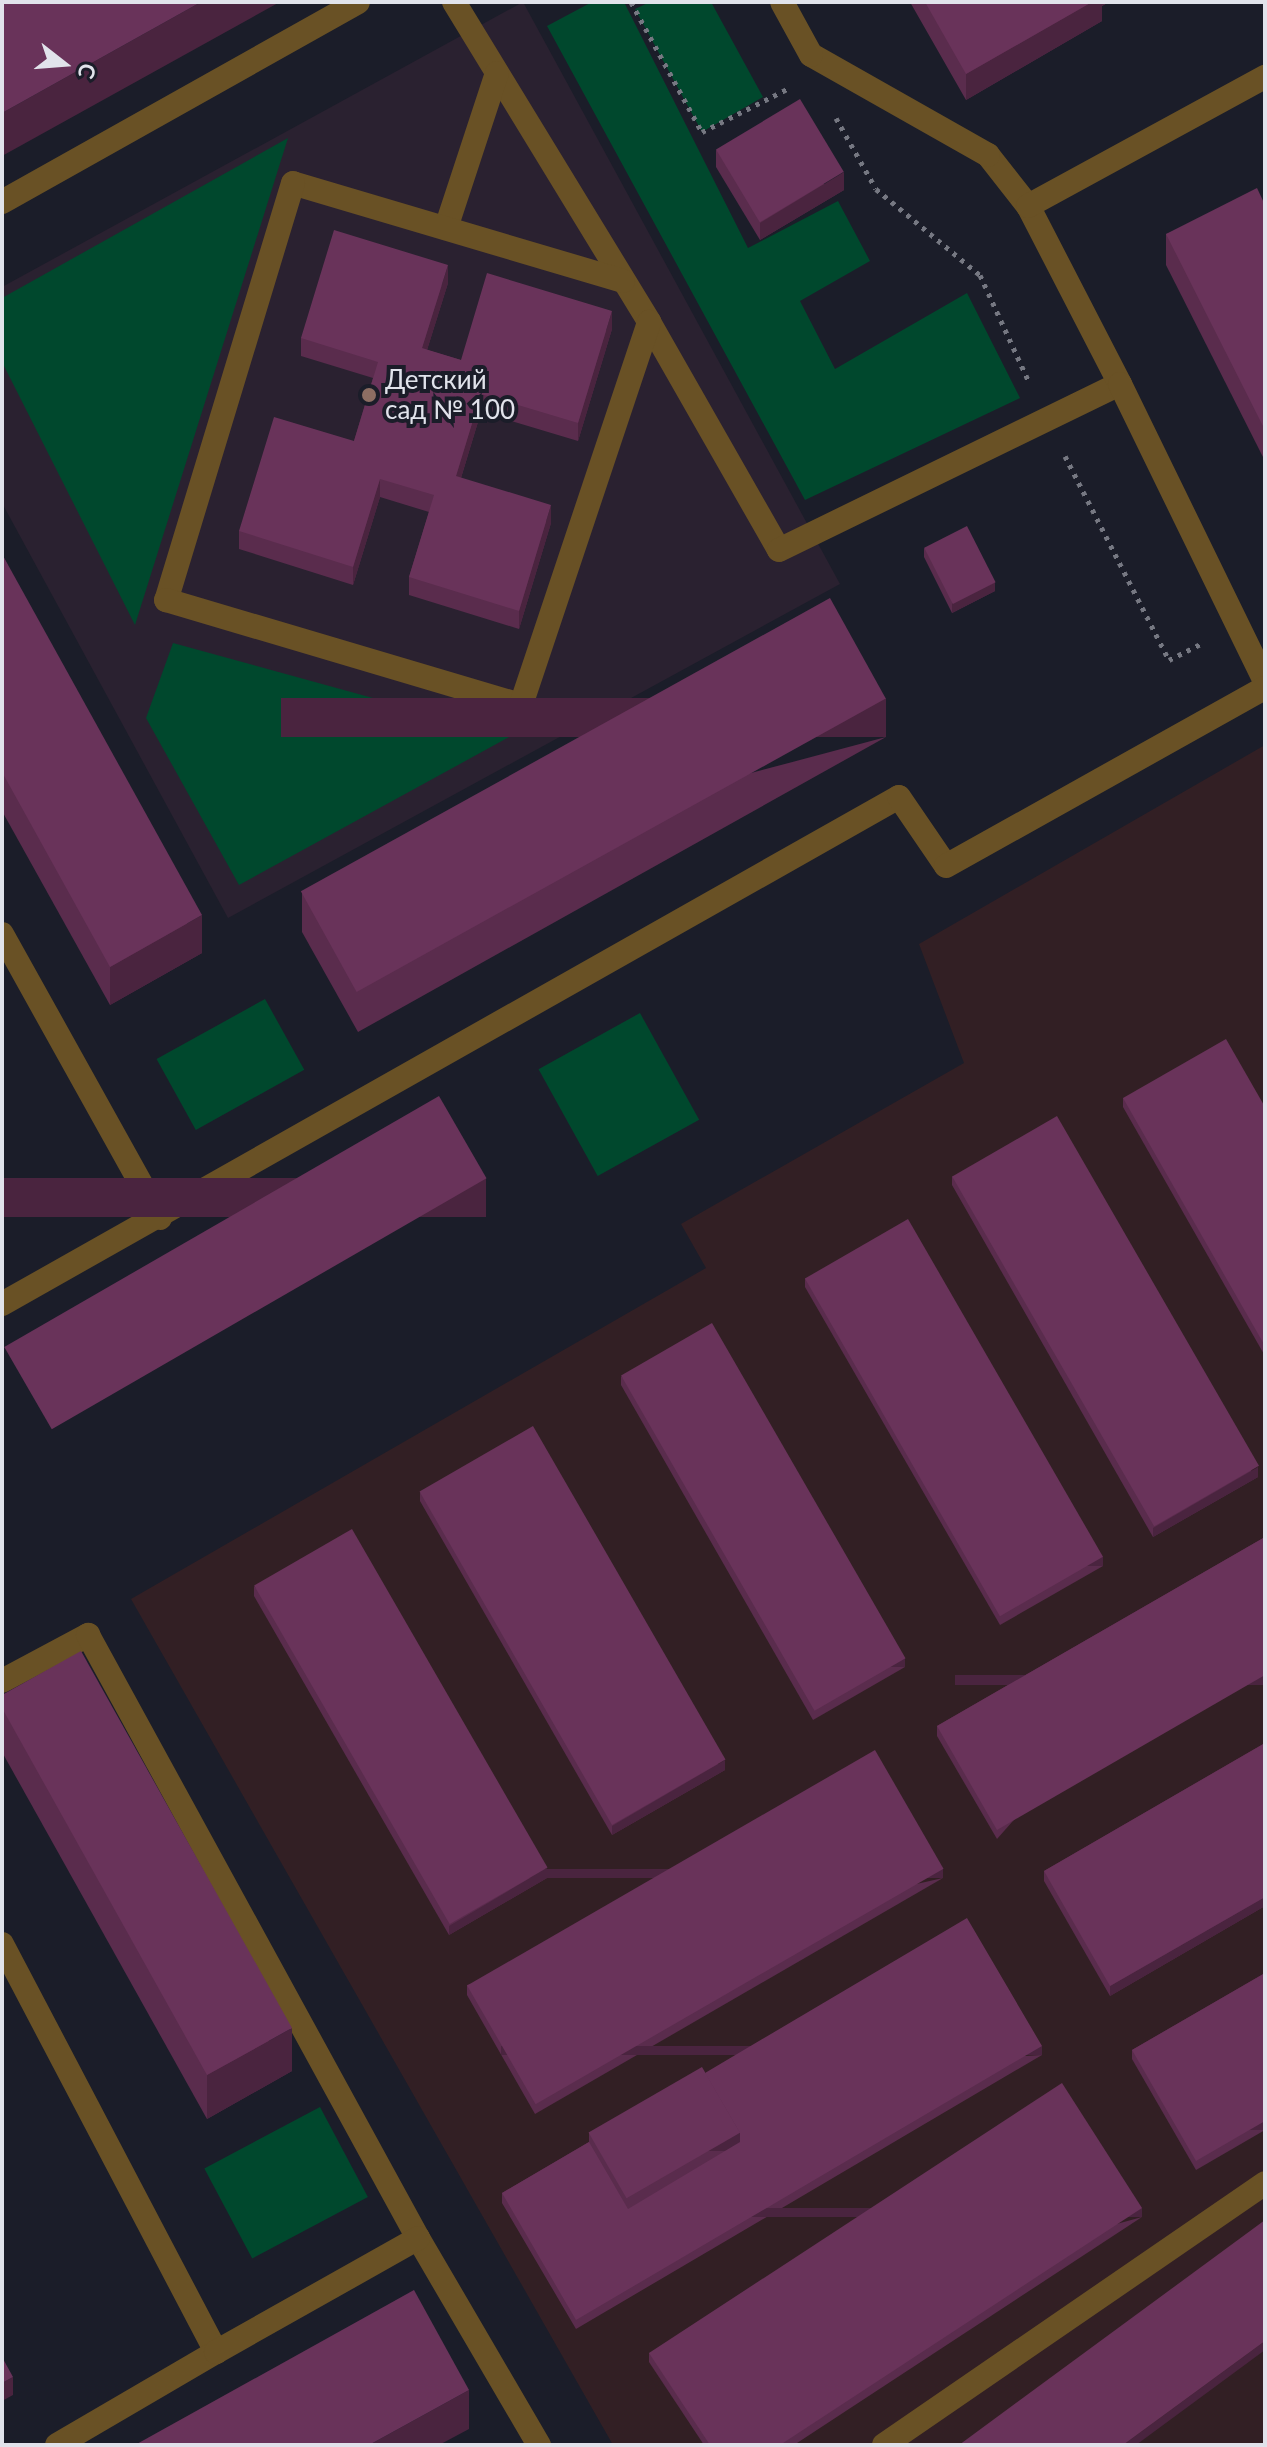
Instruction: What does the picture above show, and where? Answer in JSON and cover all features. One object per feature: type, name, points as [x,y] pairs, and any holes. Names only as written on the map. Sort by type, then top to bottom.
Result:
[{"type":"lane","points":[[2,202],[358,2]]},
{"type":"lane","points":[[454,2],[649,322],[779,550],[1120,384]]},
{"type":"lane","points":[[782,2],[811,55],[988,155],[1028,206],[1120,384],[1265,681]]},
{"type":"lane","points":[[446,228],[497,73]]},
{"type":"lane","points":[[1028,206],[1263,82]]},
{"type":"lane","points":[[623,281],[293,183],[166,600],[521,705],[649,322]]},
{"type":"lane","points":[[2,1304],[160,1218],[899,797],[946,866],[1265,688]]},
{"type":"lane","points":[[2,934],[160,1218]]},
{"type":"lane","points":[[2,1681],[88,1635],[418,2238],[539,2445]]},
{"type":"lane","points":[[2,1944],[216,2352]]},
{"type":"lane","points":[[884,2445],[1265,2183]]},
{"type":"lane","points":[[57,2445],[418,2238]]},
{"type":"path","points":[[631,2],[702,132],[799,83]]},
{"type":"path","points":[[834,115],[876,189],[980,275],[1046,420],[1169,660],[1212,638]]},
{"type":"shaded area","name":"Детский сад № 100","points":[[523,2],[840,584],[228,918],[2,503],[2,287]]},
{"type":"shaded area","points":[[1265,745],[1265,2445],[613,2445],[131,1599],[706,1268],[681,1224],[964,1063],[919,944]]},
{"type":"green space","points":[[592,2],[624,2],[748,248],[838,201],[870,261],[800,301],[835,369],[967,293],[1020,398],[805,500],[547,26]]},
{"type":"green space","points":[[650,2],[711,2],[763,97],[702,132],[635,9]]},
{"type":"green space","points":[[288,138],[135,625],[2,362],[2,298]]},
{"type":"green space","points":[[173,643],[511,736],[239,885],[146,718]]},
{"type":"green space","points":[[265,999],[304,1070],[196,1130],[157,1059]]},
{"type":"green space","points":[[640,1013],[699,1120],[598,1176],[539,1069]]},
{"type":"green space","points":[[320,2107],[368,2197],[252,2259],[204,2169]]},
{"type":"building","points":[[2,2],[201,2],[2,113]]},
{"type":"building","points":[[925,2],[1092,2],[966,74]]},
{"type":"building","points":[[800,99],[844,172],[760,222],[716,149]]},
{"type":"building","points":[[1257,188],[1265,205],[1265,430],[1166,234]]},
{"type":"building","points":[[334,230],[448,265],[422,348],[461,360],[487,273],[612,311],[578,423],[481,394],[456,476],[551,505],[519,611],[409,577],[434,495],[380,479],[353,567],[239,531],[274,417],[354,441],[378,362],[301,338]]},
{"type":"building","points":[[967,526],[996,582],[953,604],[924,548]]},
{"type":"building","points":[[2,554],[202,915],[110,967],[2,772]]},
{"type":"building","points":[[830,598],[886,699],[357,992],[301,891]]},
{"type":"building","points":[[1226,1039],[1265,1107],[1265,1346],[1123,1098]]},
{"type":"building","points":[[439,1096],[486,1178],[52,1429],[4,1347]]},
{"type":"building","points":[[1057,1116],[1259,1466],[1154,1526],[952,1176]]},
{"type":"building","points":[[908,1219],[1103,1557],[1000,1616],[805,1278]]},
{"type":"building","points":[[712,1323],[906,1658],[815,1711],[621,1376]]},
{"type":"building","points":[[533,1426],[726,1759],[612,1825],[420,1492]]},
{"type":"building","points":[[352,1529],[548,1868],[450,1924],[254,1586]]},
{"type":"building","points":[[1265,1537],[1265,1675],[997,1830],[937,1726]]},
{"type":"building","points":[[81,1651],[292,2028],[207,2075],[2,1708],[2,1695]]},
{"type":"building","points":[[1265,1743],[1265,1897],[1110,1986],[1044,1871]]},
{"type":"building","points":[[875,1750],[944,1869],[536,2104],[467,1986]]},
{"type":"building","points":[[967,1918],[1042,2046],[576,2320],[502,2193],[589,2142],[628,2209],[740,2142],[740,2133],[705,2073]]},
{"type":"building","points":[[1265,1973],[1265,2121],[1196,2161],[1132,2050]]},
{"type":"building","points":[[702,2067],[740,2133],[627,2198],[589,2132]]},
{"type":"building","points":[[1062,2083],[1142,2208],[780,2445],[710,2445],[649,2353]]},
{"type":"building","points":[[1265,2220],[1265,2341],[1123,2445],[959,2445]]},
{"type":"building","points":[[414,2290],[469,2390],[369,2445],[135,2445]]},
{"type":"building","points":[[2,2357],[13,2377],[2,2383]]},
{"type":"place","name":"Детский сад № 100","points":[[369,395]]}]
